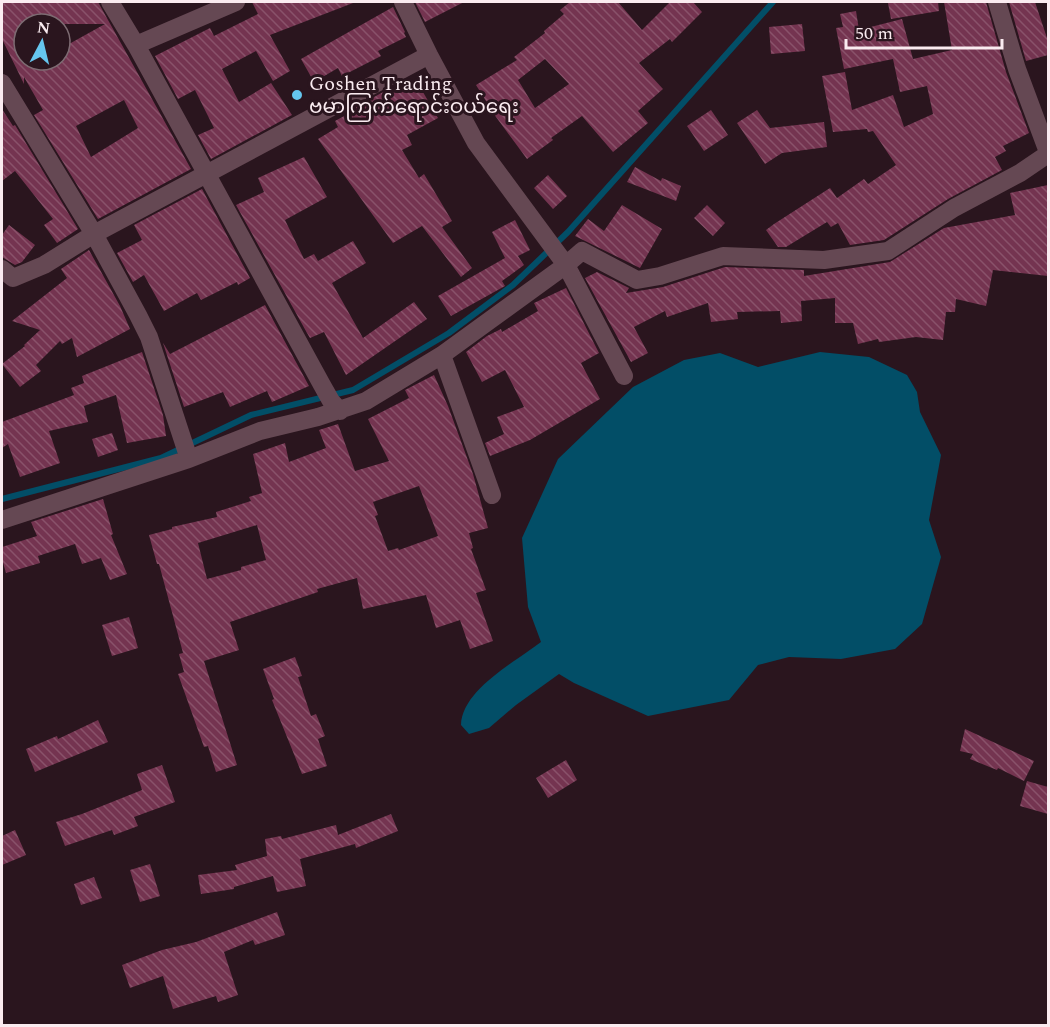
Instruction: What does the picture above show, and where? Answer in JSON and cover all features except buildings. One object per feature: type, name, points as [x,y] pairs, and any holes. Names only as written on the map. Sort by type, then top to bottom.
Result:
[{"type":"street","points":[[110,2],[136,45],[321,385],[335,406]]},
{"type":"street","points":[[136,45],[236,2]]},
{"type":"street","points":[[403,2],[476,143],[557,253],[624,376]]},
{"type":"street","points":[[2,520],[189,459],[260,430],[335,406],[366,401],[442,356],[557,253],[582,251],[637,280],[660,276],[723,256],[824,260],[888,251],[954,208],[1020,173],[1048,153],[1017,69],[997,2]]},
{"type":"street","points":[[2,269],[13,278],[44,265],[94,234],[429,55]]},
{"type":"street","points":[[2,83],[94,234],[149,337],[189,459]]},
{"type":"street","points":[[442,356],[492,495]]},
{"type":"water","points":[[820,352],[869,357],[907,375],[917,392],[920,412],[941,455],[929,520],[941,557],[922,624],[895,649],[841,659],[789,657],[758,665],[729,700],[648,716],[559,674],[489,728],[469,734],[461,725],[470,700],[492,678],[541,642],[528,607],[522,538],[558,459],[633,387],[684,360],[720,353],[758,367]]},
{"type":"waterway","points":[[2,499],[161,458],[251,415],[353,390],[449,333],[513,285],[568,232],[773,2]]},
{"type":"place","name":"Goshen Trading ဗမာကြက်ရောင်းဝယ်ရေး","points":[[297,95]]}]
